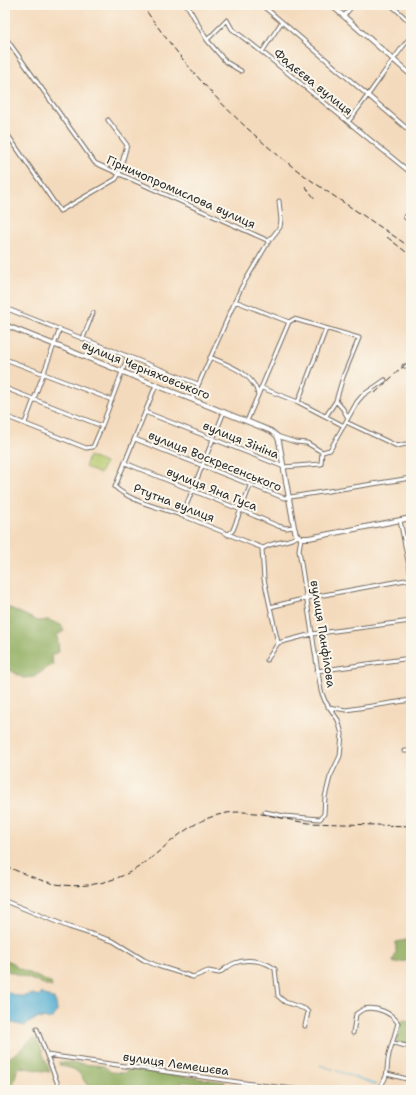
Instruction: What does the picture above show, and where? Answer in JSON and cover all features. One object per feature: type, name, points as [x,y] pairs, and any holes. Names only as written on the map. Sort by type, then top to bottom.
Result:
[{"type":"main road","points":[[331,5],[411,76]]},
{"type":"main road","name":"вулиця Черняховського","points":[[5,325],[272,431],[277,436]]},
{"type":"main road","name":"вулиця Панфілова","points":[[277,436],[280,445],[294,527],[299,537]]},
{"type":"main road","points":[[299,537],[308,538],[411,518]]},
{"type":"street","points":[[188,5],[207,40],[226,62],[241,70]]},
{"type":"street","points":[[262,5],[281,23],[369,95],[411,132]]},
{"type":"street","points":[[344,16],[353,5]]},
{"type":"street","points":[[391,5],[411,22]]},
{"type":"street","name":"Фадєєва вулиця","points":[[207,40],[227,20],[232,29],[411,173]]},
{"type":"street","points":[[262,52],[281,23]]},
{"type":"street","points":[[348,122],[411,36]]},
{"type":"street","name":"Гірничопромислова вулиця","points":[[5,37],[95,163],[269,242]]},
{"type":"street","points":[[5,131],[60,211],[116,179],[119,174],[127,146],[108,120]]},
{"type":"street","points":[[192,399],[241,288],[281,224],[279,201]]},
{"type":"street","points":[[405,217],[411,222]]},
{"type":"street","points":[[235,301],[289,322]]},
{"type":"street","points":[[5,308],[198,384]]},
{"type":"street","points":[[83,338],[93,313]]},
{"type":"street","points":[[246,421],[262,388],[289,322],[294,319],[359,338],[343,377],[336,401],[326,416]]},
{"type":"street","points":[[25,423],[60,329]]},
{"type":"street","points":[[298,402],[326,329]]},
{"type":"street","points":[[5,416],[86,448],[92,447],[102,426],[128,356]]},
{"type":"street","points":[[210,357],[238,369],[254,383],[257,388],[258,396]]},
{"type":"street","points":[[5,359],[112,400]]},
{"type":"street","points":[[404,366],[411,366]]},
{"type":"street","points":[[277,436],[295,442],[307,443],[322,452],[330,450],[357,402],[363,395],[385,380]]},
{"type":"street","name":"Ртутна вулиця","points":[[156,385],[115,487],[120,492],[141,501],[263,549]]},
{"type":"street","points":[[5,388],[102,426]]},
{"type":"street","points":[[262,388],[298,402],[344,426]]},
{"type":"street","points":[[336,401],[348,418]]},
{"type":"street","name":"вулиця Зініна","points":[[145,412],[284,467],[321,464],[322,452]]},
{"type":"street","points":[[182,516],[214,440],[224,412]]},
{"type":"street","points":[[346,422],[397,446],[411,443]]},
{"type":"street","name":"вулиця Воскресенського","points":[[134,439],[250,486],[284,498],[289,498]]},
{"type":"street","name":"вулиця Яна Гуса","points":[[125,463],[278,526],[286,528],[294,527]]},
{"type":"street","points":[[289,498],[411,478]]},
{"type":"street","points":[[228,535],[233,530],[250,486]]},
{"type":"street","points":[[270,607],[307,598],[411,578],[400,520]]},
{"type":"street","points":[[278,643],[264,579],[263,549],[281,541],[299,537]]},
{"type":"street","name":"вулиця Панфілова","points":[[265,812],[284,816],[320,819],[324,814],[325,797],[330,777],[340,756],[342,734],[338,720],[328,707],[321,691],[317,671],[299,550],[299,537]]},
{"type":"street","points":[[267,660],[278,643],[312,634],[411,621]]},
{"type":"street","points":[[317,671],[411,658]]},
{"type":"street","points":[[328,707],[346,710],[411,700]]},
{"type":"street","points":[[404,751],[411,751]]},
{"type":"street","points":[[5,901],[69,927],[113,942],[144,960],[158,966],[193,977],[208,971],[218,973],[234,963],[244,961],[269,964],[275,969],[278,996],[285,1002],[305,1009],[308,1012],[305,1026]]},
{"type":"street","points":[[353,1033],[356,1014],[364,1009],[384,1011],[394,1016],[398,1023],[394,1043],[389,1054],[387,1074],[383,1083],[377,1090]]},
{"type":"street","points":[[37,1029],[60,1090]]},
{"type":"street","points":[[394,1043],[411,1047]]},
{"type":"street","name":"вулиця Лемешєва","points":[[47,1055],[302,1090]]},
{"type":"street","points":[[387,1074],[411,1080]]},
{"type":"green space","points":[[89,456],[105,463],[100,474],[85,467]]},
{"type":"green space","points":[[5,608],[10,608],[38,621],[48,620],[61,625],[64,631],[57,635],[59,652],[51,655],[53,664],[34,677],[23,678],[7,668],[5,650]]},
{"type":"green space","points":[[411,939],[411,960],[394,963],[396,942]]},
{"type":"green space","points":[[5,960],[11,962],[18,968],[51,983],[52,987],[5,970]]},
{"type":"green space","points":[[404,1020],[411,1021],[411,1046],[396,1042],[401,1022]]},
{"type":"green space","points":[[34,1037],[40,1046],[50,1072],[18,1067],[12,1089],[5,1087],[5,1060],[18,1052]]},
{"type":"green space","points":[[59,1062],[104,1066],[111,1072],[124,1073],[129,1069],[225,1082],[224,1087],[182,1082],[179,1090],[91,1090],[76,1071],[60,1066]]},
{"type":"water","points":[[5,989],[9,993],[17,996],[33,994],[38,996],[41,993],[51,997],[56,1002],[57,1012],[54,1014],[54,1017],[49,1019],[37,1018],[24,1026],[5,1021]]},
{"type":"waterway","points":[[320,1065],[377,1085]]},
{"type":"railway","points":[[142,5],[193,72],[230,112],[271,149],[307,178],[411,248]]},
{"type":"railway","points":[[305,186],[316,200]]},
{"type":"railway","points":[[387,237],[411,256]]},
{"type":"railway","points":[[375,393],[411,359]]},
{"type":"railway","points":[[5,866],[39,880],[51,883],[77,886],[104,882],[129,873],[151,858],[175,838],[202,821],[233,812],[255,813],[309,823],[411,826]]}]
